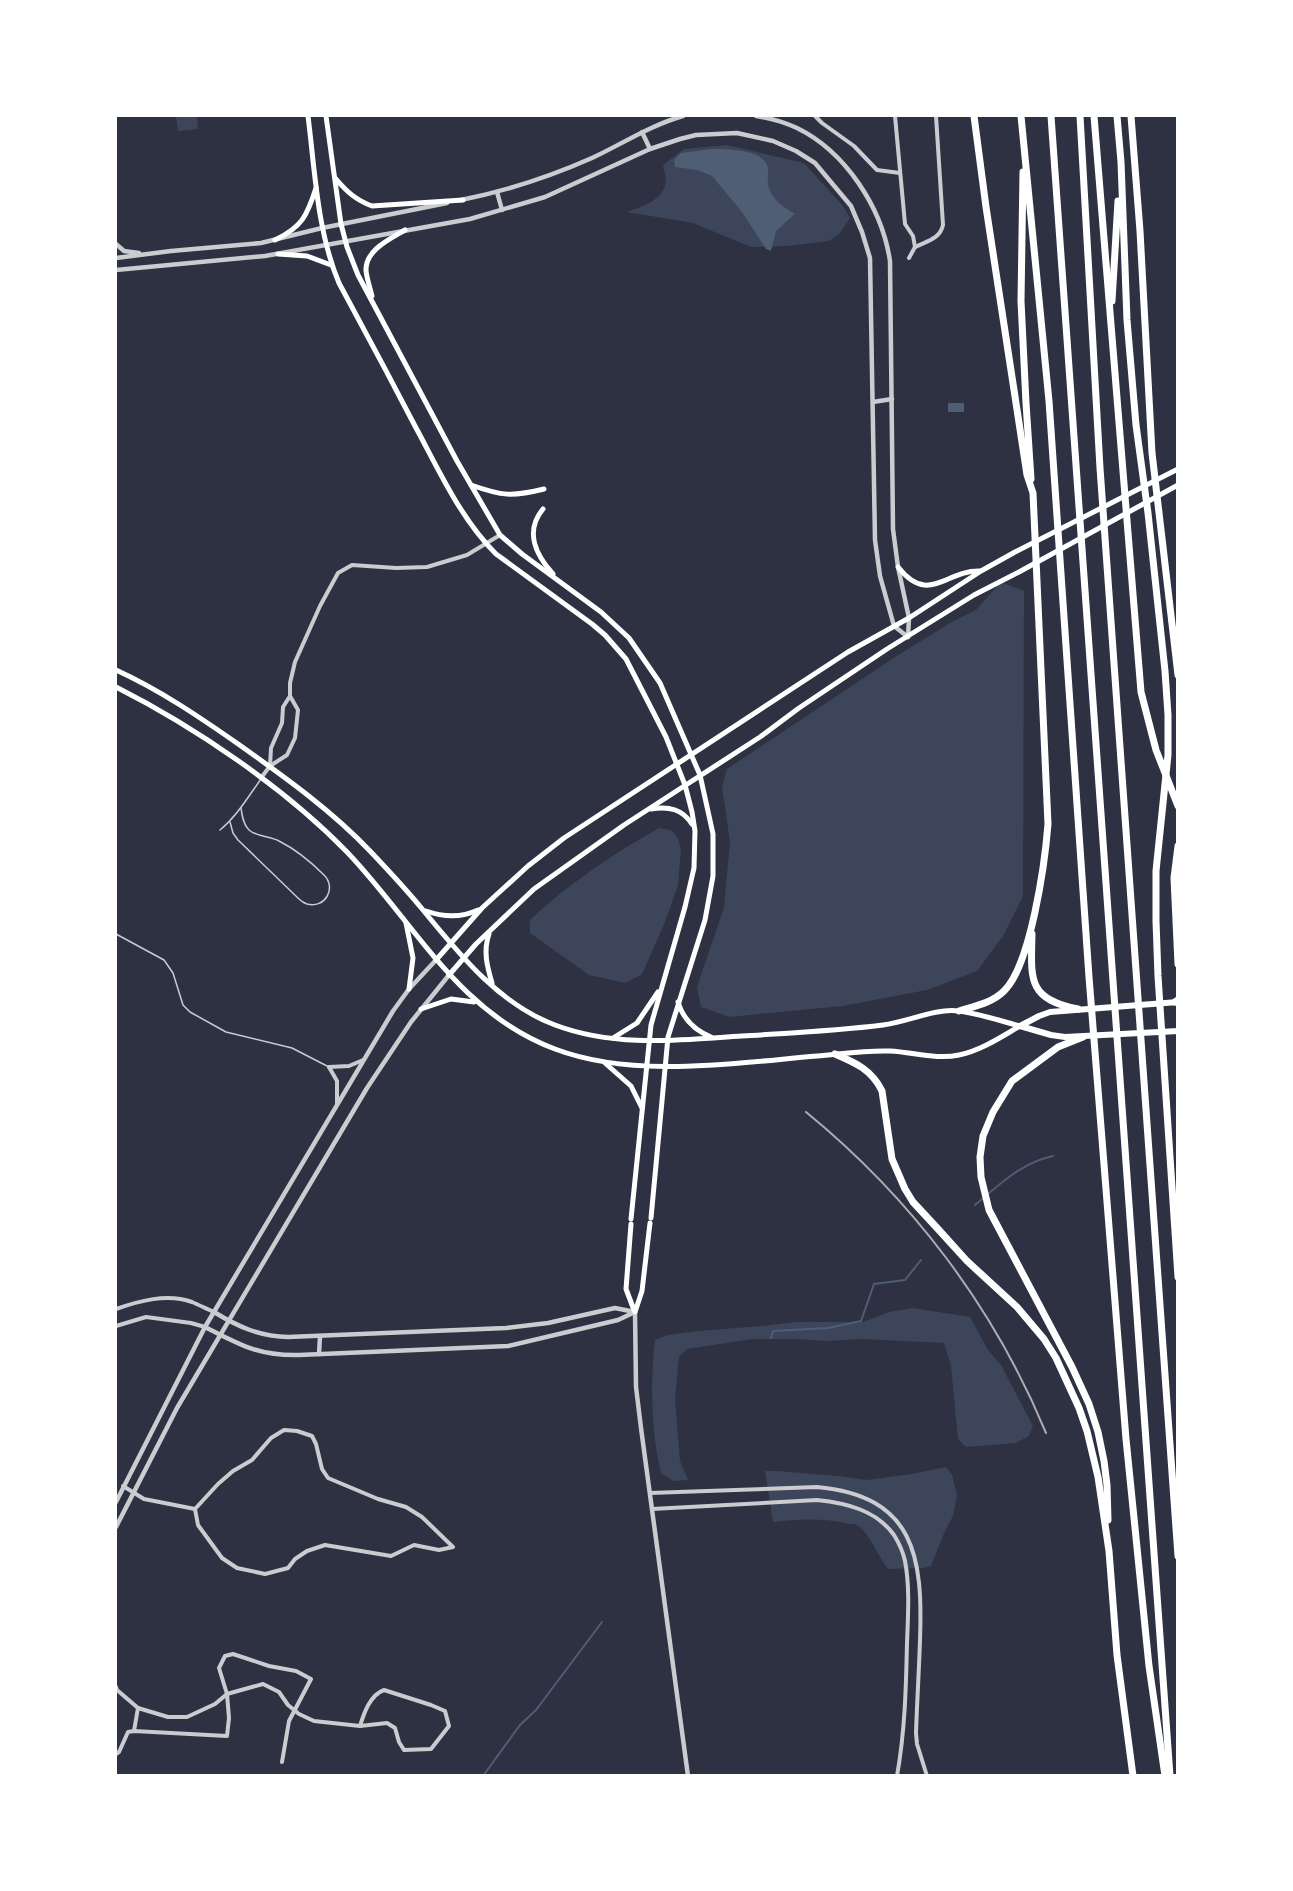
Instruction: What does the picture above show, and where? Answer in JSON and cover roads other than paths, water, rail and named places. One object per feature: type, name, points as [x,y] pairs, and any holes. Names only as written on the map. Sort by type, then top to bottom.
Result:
[{"type":"highway","points":[[974,116],[1027,475],[1033,493]]},
{"type":"highway","points":[[1021,116],[1049,401],[1089,977],[1128,1450],[1149,1666],[1165,1776]]},
{"type":"highway","points":[[1051,116],[1170,1776]]},
{"type":"highway","points":[[1080,116],[1100,468],[1166,1416],[1178,1556]]},
{"type":"highway","points":[[1094,116],[1141,692],[1156,750],[1178,806]]},
{"type":"highway","points":[[1117,116],[1127,321],[1136,425],[1166,671],[1168,755],[1156,871],[1158,976],[1178,1277]]},
{"type":"highway","points":[[1131,116],[1152,453],[1178,675]]},
{"type":"highway","points":[[959,1011],[983,1004],[1005,990],[1017,975],[1032,925],[1044,861],[1048,824],[1033,493],[1021,301],[1024,149]]},
{"type":"highway","points":[[1111,324],[1121,162]]},
{"type":"highway","points":[[1178,846],[1175,865],[1174,914],[1178,964]]},
{"type":"highway","points":[[1032,925],[1031,968],[1039,992],[1058,1005],[1078,1009]]},
{"type":"highway","points":[[1083,1037],[1058,1047],[1012,1081],[993,1112],[983,1136],[980,1157],[981,1178],[988,1210],[1072,1367],[1089,1404],[1098,1432],[1107,1485],[1109,1551],[1117,1655],[1133,1776]]},
{"type":"highway","points":[[835,1054],[868,1070],[880,1086],[892,1159],[901,1182],[914,1202],[967,1261],[1017,1307],[1044,1339],[1056,1358],[1087,1431],[1098,1477],[1109,1551]]},
{"type":"main road","points":[[308,116],[322,228],[331,265],[439,471],[464,514],[486,544],[509,565],[592,624],[626,659],[678,764],[685,785],[694,828],[694,868],[660,988],[648,1042],[626,1289],[635,1312]]},
{"type":"main road","points":[[326,116],[341,224],[358,275],[471,485],[500,535],[522,554],[602,612],[635,646],[660,683],[700,775],[713,834],[713,876],[705,920],[678,1002],[668,1042],[651,1220],[642,1291],[635,1312]]},
{"type":"main road","points":[[335,178],[349,194],[372,206],[463,200]]},
{"type":"main road","points":[[274,240],[289,233],[302,223],[317,186]]},
{"type":"main road","points":[[373,303],[366,270],[370,257],[380,245],[405,230]]},
{"type":"main road","points":[[278,254],[307,256],[331,265]]},
{"type":"main road","points":[[436,960],[482,908],[528,866],[564,838],[848,652],[909,618],[981,571],[1178,469]]},
{"type":"main road","points":[[471,485],[493,493],[518,496],[544,489]]},
{"type":"main road","points":[[449,975],[534,889],[647,810],[760,737],[799,708],[908,636],[974,595],[1178,485]]},
{"type":"main road","points":[[543,509],[535,526],[533,539],[535,549],[558,580]]},
{"type":"main road","points":[[898,567],[910,580],[926,585],[936,584],[962,573],[981,571]]},
{"type":"main road","points":[[116,670],[206,721],[270,766],[324,809],[357,838],[423,910],[463,959],[492,985],[527,1011],[549,1023],[570,1030],[648,1042],[831,1030],[886,1024],[942,1011],[959,1011],[1051,1035],[1083,1037],[1178,1031]]},
{"type":"main road","points":[[116,687],[198,735],[261,778],[315,822],[345,851],[449,975],[476,1002],[510,1028],[544,1045],[568,1053],[604,1062],[646,1066],[879,1050],[933,1057],[960,1055],[986,1045],[1050,1012],[1177,1002]]},
{"type":"main road","points":[[647,810],[665,807],[677,810],[687,817],[694,828]]},
{"type":"main road","points":[[423,910],[458,916],[482,908]]},
{"type":"main road","points":[[405,922],[412,957],[409,989]]},
{"type":"main road","points":[[490,931],[485,952],[492,985]]},
{"type":"main road","points":[[613,1038],[637,1023],[660,988]]},
{"type":"main road","points":[[421,1009],[451,999],[476,1002]]},
{"type":"main road","points":[[678,1002],[683,1015],[692,1026],[716,1038]]},
{"type":"main road","points":[[604,1062],[631,1086],[642,1109]]},
{"type":"street","points":[[116,258],[248,245],[497,192],[544,178],[593,157],[642,132],[683,116]]},
{"type":"street","points":[[756,116],[796,127],[819,141],[845,166],[862,187],[877,215],[888,247],[893,528],[898,567],[909,618],[908,636]]},
{"type":"street","points":[[815,116],[854,146],[877,170],[900,173]]},
{"type":"street","points":[[895,116],[905,224],[913,236],[915,247]]},
{"type":"street","points":[[909,258],[915,247],[938,236],[943,225],[936,116]]},
{"type":"street","points":[[642,132],[650,149]]},
{"type":"street","points":[[116,270],[226,261],[278,254],[470,219],[545,197],[650,149],[696,135],[737,133],[773,141],[796,151],[815,163],[851,206],[870,258],[875,540],[880,576],[894,626],[908,636]]},
{"type":"street","points":[[497,192],[502,210]]},
{"type":"street","points":[[116,244],[124,251],[148,254]]},
{"type":"street","points":[[192,250],[192,263]]},
{"type":"street","points":[[873,402],[892,399]]},
{"type":"street","points":[[261,778],[270,766],[287,756],[294,738],[298,710],[290,696],[290,683],[295,662],[320,606],[338,573],[352,565],[396,568],[427,567],[467,555],[500,535]]},
{"type":"street","points":[[270,766],[271,748],[282,723],[283,706],[290,696]]},
{"type":"street","points":[[116,1502],[205,1327],[393,1011],[409,989],[436,960]]},
{"type":"street","points":[[116,1527],[177,1408],[367,1088],[421,1009],[449,975]]},
{"type":"street","points":[[337,1104],[337,1081],[329,1067],[349,1066],[363,1060]]},
{"type":"street","points":[[116,1309],[142,1300],[160,1298],[189,1301],[265,1336],[282,1337],[506,1328],[549,1323],[615,1308],[635,1312]]},
{"type":"street","points":[[116,1326],[146,1317],[191,1323],[205,1327],[240,1345],[270,1354],[319,1354],[519,1344],[618,1320],[635,1312]]},
{"type":"street","points":[[635,1312],[636,1387],[688,1776]]},
{"type":"street","points":[[319,1354],[320,1336]]},
{"type":"street","points":[[284,1430],[297,1431],[312,1436],[322,1469],[328,1478],[378,1499],[406,1507],[422,1516],[453,1547],[439,1550],[414,1545],[391,1556],[325,1545],[307,1551],[295,1559],[288,1568],[265,1574],[237,1568],[222,1557],[198,1525],[195,1509],[233,1471],[252,1460],[271,1438],[284,1430]]},
{"type":"street","points":[[123,1486],[144,1499],[195,1509]]},
{"type":"street","points":[[650,1493],[833,1488],[861,1497],[890,1514],[911,1541],[919,1574],[921,1615],[916,1733],[927,1776]]},
{"type":"street","points":[[652,1509],[817,1500],[857,1508],[872,1515],[893,1534],[905,1560],[908,1595],[905,1717],[897,1776]]},
{"type":"street","points":[[116,1754],[128,1732],[134,1731],[227,1736],[229,1718],[227,1694],[219,1668],[225,1656],[233,1654],[269,1666],[296,1671],[310,1679],[289,1722],[282,1762]]},
{"type":"street","points":[[116,1687],[138,1708],[168,1717],[187,1717],[215,1704],[227,1694],[263,1684],[279,1692],[294,1710],[314,1721],[360,1726],[387,1723],[395,1728],[404,1750],[411,1751],[431,1749],[449,1726],[445,1711],[384,1690],[377,1693],[370,1702],[360,1726]]},
{"type":"street","points":[[134,1731],[138,1708]]},
{"type":"lane","points":[[220,830],[230,822],[261,778]]},
{"type":"lane","points":[[230,822],[238,840],[299,899],[307,904],[316,904],[328,896],[331,884],[326,877],[278,840],[249,830],[244,823],[241,808]]},
{"type":"lane","points":[[116,934],[164,960],[170,966],[183,1005],[190,1012],[226,1032],[292,1048],[329,1067]]},
{"type":"waterway","points":[[975,1205],[1021,1169],[1053,1156]]},
{"type":"waterway","points":[[771,1338],[773,1331],[828,1328],[861,1321],[874,1284],[905,1280],[921,1260]]},
{"type":"waterway","points":[[483,1776],[520,1725],[536,1710],[602,1622]]},
{"type":"railway","points":[[806,1112],[880,1181],[946,1258],[975,1299],[1001,1342],[1046,1433]]}]
